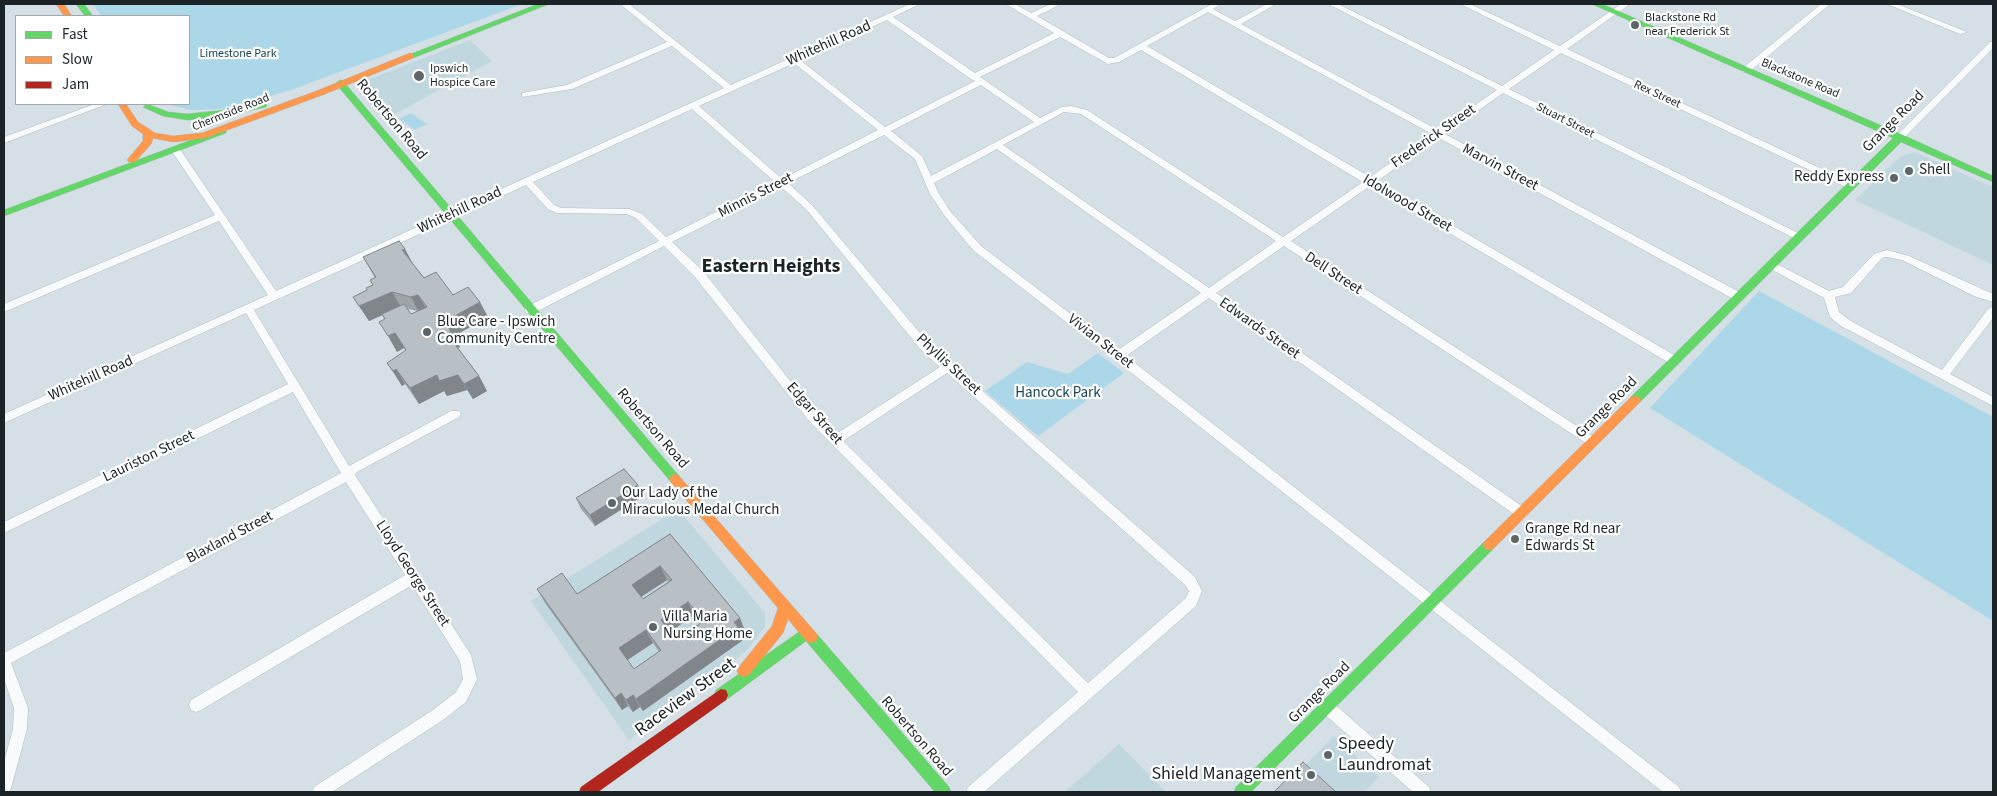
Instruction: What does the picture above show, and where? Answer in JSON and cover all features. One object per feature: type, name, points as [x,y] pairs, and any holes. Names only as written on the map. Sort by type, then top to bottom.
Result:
[{"type":"main road","points":[[60,4],[67,15]]},
{"type":"main road","points":[[80,4],[87,15]]},
{"type":"main road","name":"Chermside Road","points":[[175,144],[243,122],[545,4]]},
{"type":"main road","name":"Blackstone Road","points":[[1596,4],[1993,179]]},
{"type":"main road","name":"Chermside Road","points":[[4,213],[106,174],[175,144],[238,111],[320,86],[340,83]]},
{"type":"main road","name":"Robertson Road","points":[[340,83],[530,310],[944,792]]},
{"type":"main road","points":[[123,105],[135,124],[148,133],[175,144],[176,134],[170,124],[145,105]]},
{"type":"main road","points":[[145,105],[166,114],[187,117],[238,111]]},
{"type":"main road","points":[[131,163],[148,142],[148,133]]},
{"type":"main road","name":"Grange Road","points":[[1241,792],[1900,137]]},
{"type":"main road","points":[[734,685],[778,629],[785,607]]},
{"type":"main road","name":"Raceview Street","points":[[586,792],[806,633]]},
{"type":"street","points":[[624,4],[730,88]]},
{"type":"street","name":"Whitehill Road","points":[[4,419],[916,4]]},
{"type":"street","points":[[1010,4],[1108,61],[1140,46],[1217,4]]},
{"type":"street","points":[[1031,16],[1057,4]]},
{"type":"street","points":[[1234,24],[1272,4]]},
{"type":"street","name":"Stuart Street","points":[[1332,4],[1799,238]]},
{"type":"street","name":"Rex Street","points":[[1464,4],[1851,186]]},
{"type":"street","name":"Frederick Street","points":[[1118,356],[1626,4]]},
{"type":"street","points":[[1746,70],[1826,4]]},
{"type":"street","points":[[1890,4],[1963,32]]},
{"type":"street","name":"Marvin Street","points":[[1208,10],[1739,297]]},
{"type":"street","points":[[887,17],[1039,121],[928,182]]},
{"type":"street","name":"Minnis Street","points":[[530,310],[886,130],[1059,34]]},
{"type":"street","points":[[525,95],[555,92],[569,87],[673,42]]},
{"type":"street","name":"Grange Road","points":[[1900,137],[1993,44]]},
{"type":"street","name":"Idolwood Street","points":[[1140,46],[1675,361]]},
{"type":"street","name":"Vivian Street","points":[[794,59],[919,158],[928,182],[947,213],[977,248],[1118,356],[1674,792]]},
{"type":"street","points":[[4,140],[100,105]]},
{"type":"street","name":"Phyllis Street","points":[[692,105],[810,207],[926,348],[1190,580],[1196,592],[1191,602],[1087,692]]},
{"type":"street","name":"Dell Street","points":[[1039,121],[1062,110],[1071,109],[1084,112],[1593,442]]},
{"type":"street","points":[[175,144],[220,217],[274,296]]},
{"type":"street","name":"Edwards Street","points":[[997,145],[1522,513]]},
{"type":"street","name":"Edgar Street","points":[[527,181],[551,207],[560,211],[627,211],[639,216],[700,274],[814,419],[1087,692]]},
{"type":"street","points":[[4,308],[220,217]]},
{"type":"street","points":[[1828,295],[1847,290],[1878,256],[1887,253],[1900,256],[1993,299]]},
{"type":"street","points":[[1771,265],[1828,295],[1832,300],[1834,314],[1845,323],[1993,402]]},
{"type":"street","name":"Lloyd George Street","points":[[248,308],[348,475],[466,659],[470,679],[461,697],[438,715],[319,792]]},
{"type":"street","points":[[1943,376],[1993,311]]},
{"type":"street","points":[[835,440],[948,367]]},
{"type":"street","name":"Lauriston Street","points":[[4,528],[295,386]]},
{"type":"street","name":"Blaxland Street","points":[[4,660],[348,475],[353,469],[456,414]]},
{"type":"street","points":[[196,705],[414,577]]},
{"type":"street","points":[[4,660],[21,708],[20,729],[4,788]]},
{"type":"street","points":[[973,792],[1087,692]]},
{"type":"street","points":[[1327,707],[1424,792]]},
{"type":"shaded area","name":"Ipswich Hospice Care","points":[[470,40],[492,61],[384,120],[359,89],[365,81]]},
{"type":"shaded area","points":[[1914,152],[1993,187],[1993,265],[1855,200],[1901,156]]},
{"type":"shaded area","points":[[678,509],[765,613],[765,627],[747,650],[629,740],[531,601]]},
{"type":"shaded area","points":[[1334,736],[1379,777],[1364,792],[1278,792]]},
{"type":"shaded area","points":[[1119,744],[1166,792],[1065,792]]},
{"type":"green space","name":"Limestone Park","points":[[93,4],[522,4],[291,90],[225,109],[191,110],[169,105],[190,105],[190,15],[100,15]]},
{"type":"green space","points":[[411,113],[427,124],[415,130],[399,119]]},
{"type":"green space","points":[[1759,291],[1993,417],[1993,621],[1650,408]]},
{"type":"green space","name":"Hancock Park","points":[[1098,353],[1124,373],[1038,436],[985,391],[1027,362],[1068,374]]},
{"type":"building","points":[[399,241],[405,249],[402,250],[424,278],[436,272],[453,295],[468,287],[480,302],[444,322],[451,332],[447,334],[479,376],[464,384],[458,375],[439,381],[437,375],[410,388],[396,369],[393,371],[387,363],[406,350],[395,333],[388,336],[379,322],[385,319],[382,314],[404,304],[411,314],[427,307],[418,295],[411,297],[392,292],[359,306],[353,297],[373,285],[370,280],[376,277],[363,257]]},
{"type":"building","points":[[624,469],[638,485],[590,515],[576,498]]},
{"type":"building","name":"Villa Maria Nursing Home","points":[[670,534],[740,618],[734,622],[738,627],[636,699],[633,695],[626,700],[621,693],[615,698],[537,589],[562,573],[577,594]],"holes":[[[660,566],[672,580],[643,599],[632,585]],[[688,602],[704,621],[676,640],[661,620]],[[646,630],[661,650],[634,669],[619,648]]]},
{"type":"building","points":[[1303,762],[1336,792],[1274,792]]},
{"type":"traffic: fast","points":[[80,4],[88,15]]},
{"type":"traffic: fast","points":[[410,56],[545,4]]},
{"type":"traffic: fast","points":[[1596,4],[1993,179]]},
{"type":"traffic: fast","points":[[340,83],[675,479]]},
{"type":"traffic: fast","points":[[147,107],[166,114],[187,117],[225,113],[263,105]]},
{"type":"traffic: fast","points":[[4,213],[223,131]]},
{"type":"traffic: fast","points":[[1635,400],[1900,137]]},
{"type":"traffic: fast","points":[[1241,792],[1489,545]]},
{"type":"traffic: fast","points":[[721,695],[806,633]]},
{"type":"traffic: fast","points":[[811,637],[944,792]]},
{"type":"traffic: slow","points":[[60,4],[67,15]]},
{"type":"traffic: slow","points":[[123,105],[135,124],[152,135],[173,139],[203,136],[322,92],[410,56]]},
{"type":"traffic: slow","points":[[132,160],[148,142],[148,133]]},
{"type":"traffic: slow","points":[[1489,545],[1635,400]]},
{"type":"traffic: slow","points":[[675,479],[811,637]]},
{"type":"traffic: slow","points":[[744,671],[778,629],[785,607]]},
{"type":"traffic: jam","points":[[586,792],[721,695]]},
{"type":"place","name":"Blackstone Rd near Frederick St","points":[[1635,25]]},
{"type":"place","name":"Ipswich Hospice Care","points":[[419,76]]},
{"type":"place","name":"Shell","points":[[1909,171]]},
{"type":"place","name":"Reddy Express","points":[[1894,178]]},
{"type":"place","name":"Blue Care - Ipswich Community Centre","points":[[427,332]]},
{"type":"place","name":"Our Lady of the Miraculous Medal Church","points":[[612,503]]},
{"type":"place","name":"Grange Rd near Edwards St","points":[[1515,539]]},
{"type":"place","name":"Villa Maria Nursing Home","points":[[653,627]]},
{"type":"place","name":"Speedy Laundromat","points":[[1328,755]]},
{"type":"place","name":"Shield Management","points":[[1311,775]]},
{"type":"district","name":"Eastern Heights","points":[[771,268]]}]
